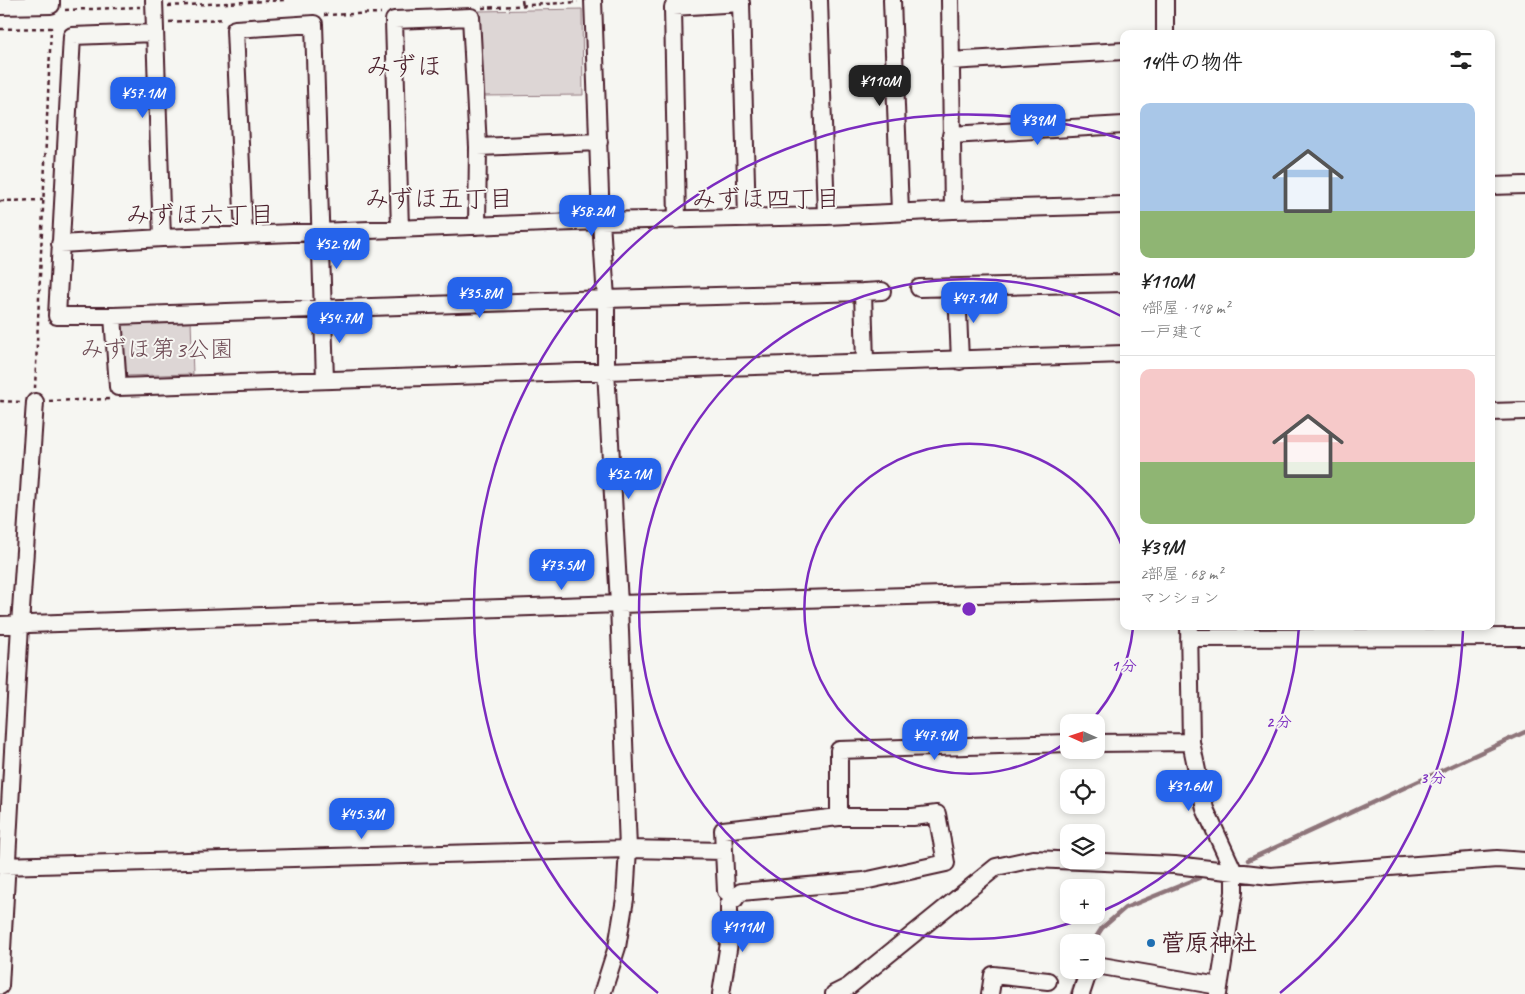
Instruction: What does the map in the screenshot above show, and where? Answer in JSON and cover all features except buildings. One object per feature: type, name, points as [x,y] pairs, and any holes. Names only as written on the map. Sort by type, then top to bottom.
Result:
[{"type":"street","points":[[0,6],[50,5],[51,0]]},
{"type":"street","points":[[154,0],[162,238]]},
{"type":"street","points":[[593,0],[601,221],[606,299],[606,370],[619,604],[628,849],[625,898],[617,947],[602,994]]},
{"type":"street","points":[[819,0],[826,216]]},
{"type":"street","points":[[892,0],[900,212]]},
{"type":"street","points":[[950,0],[953,210]]},
{"type":"street","points":[[1165,0],[1165,30]]},
{"type":"street","points":[[677,220],[673,7],[741,3],[747,218]]},
{"type":"street","points":[[400,229],[394,20],[471,17],[478,147],[477,226]]},
{"type":"street","points":[[244,235],[235,29],[314,24],[325,380]]},
{"type":"street","points":[[155,28],[72,36],[57,316],[324,310],[606,299],[882,292]]},
{"type":"street","points":[[950,61],[1120,52]]},
{"type":"street","points":[[951,135],[1120,125]]},
{"type":"street","points":[[478,147],[599,142]]},
{"type":"street","points":[[1495,186],[1525,185]]},
{"type":"street","points":[[60,244],[162,238],[601,221],[826,216],[1120,204]]},
{"type":"street","points":[[919,288],[1120,283]]},
{"type":"street","points":[[957,288],[960,361]]},
{"type":"street","points":[[863,292],[865,363]]},
{"type":"street","points":[[113,316],[118,387],[606,370],[960,361],[1120,354]]},
{"type":"street","points":[[0,986],[3,866],[35,402]]},
{"type":"street","points":[[1495,412],[1525,411]]},
{"type":"street","points":[[0,625],[619,604],[1120,590]]},
{"type":"street","points":[[1105,967],[1218,990],[1234,892],[1234,872],[1205,809],[1191,742],[1189,632],[1525,637]]},
{"type":"street","points":[[1105,743],[1191,742]]},
{"type":"street","points":[[839,817],[839,750],[979,744],[1060,743]]},
{"type":"street","points":[[721,994],[728,943],[730,904],[741,892],[864,881],[946,863],[937,814],[912,817],[839,817],[723,830],[726,891],[734,899]]},
{"type":"street","points":[[3,866],[628,849],[724,852]]},
{"type":"street","points":[[834,994],[848,987],[996,867],[1034,859],[1175,864],[1270,876],[1488,860],[1525,861]]},
{"type":"street","points":[[990,994],[993,975],[1048,981]]},
{"type":"street","points":[[1081,994],[1086,979]]},
{"type":"path","points":[[522,0],[523,5]]},
{"type":"path","points":[[476,8],[593,0]]},
{"type":"path","points":[[322,15],[390,12]]},
{"type":"path","points":[[155,28],[227,19]]},
{"type":"path","points":[[0,29],[51,28],[35,402]]},
{"type":"path","points":[[0,201],[44,200]]},
{"type":"path","points":[[0,402],[112,399],[118,387]]},
{"type":"green space","points":[[582,9],[583,95],[481,96],[479,11]]},
{"type":"green space","name":"みずほ第3公園","points":[[191,321],[193,374],[124,376],[121,323]]},
{"type":"waterway","points":[[1248,860],[1525,732]]},
{"type":"waterway","points":[[1098,934],[1102,928],[1125,908],[1199,878]]},
{"type":"waterway","points":[[1072,994],[1077,979]]},
{"type":"place","name":"菅原神社","points":[[1151,943]]},
{"type":"district","name":"みずほ","points":[[404,66]]},
{"type":"district","name":"みずほ五丁目","points":[[439,199]]},
{"type":"district","name":"みずほ四丁目","points":[[766,199]]},
{"type":"district","name":"みずほ六丁目","points":[[200,215]]}]
